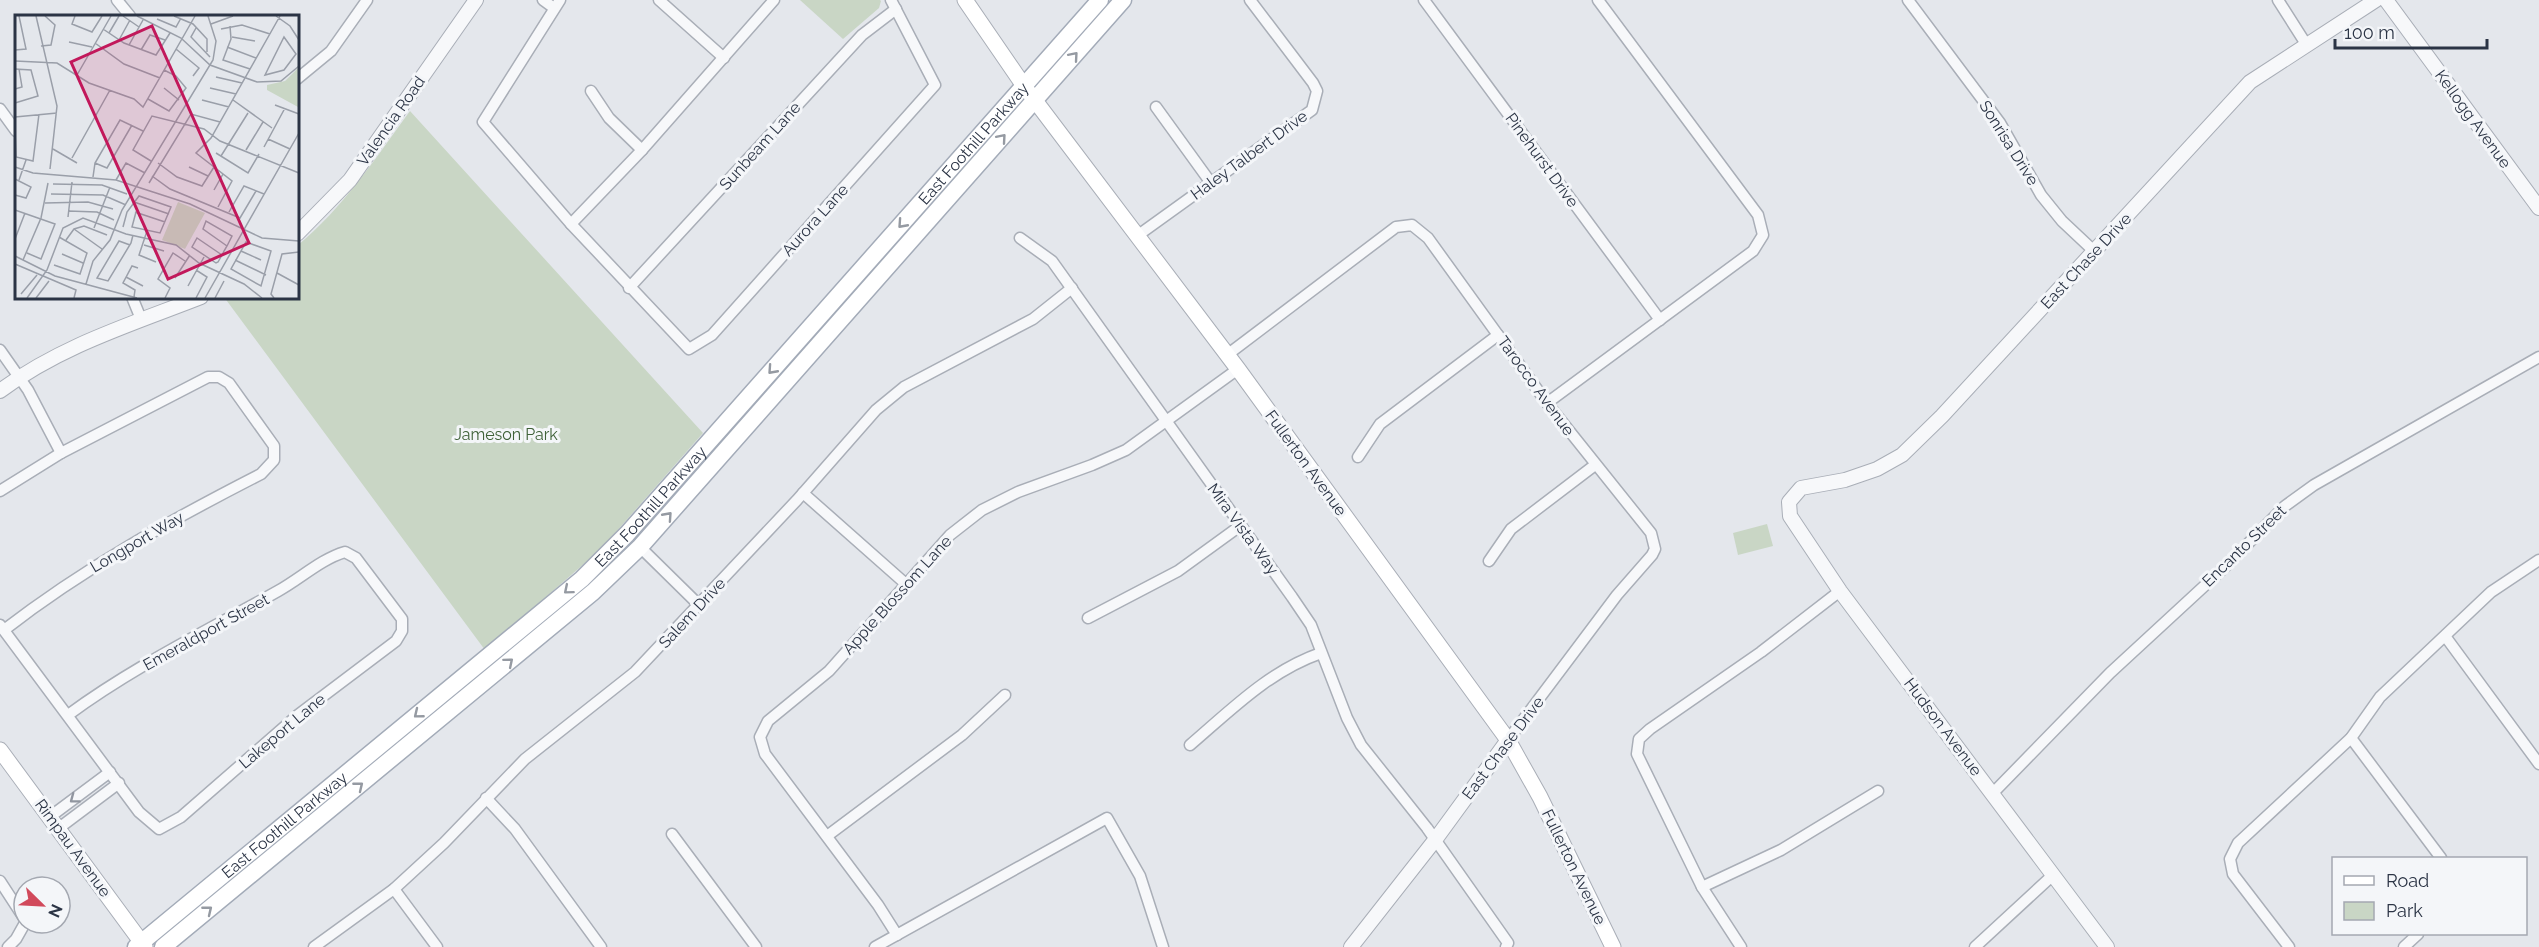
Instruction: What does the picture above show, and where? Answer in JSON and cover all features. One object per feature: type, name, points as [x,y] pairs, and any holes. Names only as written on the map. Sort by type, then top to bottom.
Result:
[{"type":"main road","name":"Fullerton Avenue","points":[[965,0],[1024,86],[1238,369],[1508,740],[1540,797],[1613,947]]},
{"type":"main road","name":"East Foothill Parkway","points":[[141,945],[582,579],[627,534],[1100,0]]},
{"type":"main road","name":"East Foothill Parkway","points":[[163,947],[593,592],[640,547],[1123,0]]},
{"type":"main road","name":"Rimpau Avenue","points":[[0,750],[55,822],[141,945]]},
{"type":"street","points":[[117,0],[129,15]]},
{"type":"street","points":[[298,78],[331,51],[367,0]]},
{"type":"street","name":"Valencia Road","points":[[298,233],[350,180],[476,0]]},
{"type":"street","points":[[543,0],[557,4],[483,122],[629,288]]},
{"type":"street","points":[[659,0],[724,58]]},
{"type":"street","points":[[571,224],[642,150],[774,0]]},
{"type":"street","name":"Haley Talbert Drive","points":[[1137,236],[1258,147],[1304,118],[1312,110],[1317,91],[1313,83],[1250,0]]},
{"type":"street","name":"Pinehurst Drive","points":[[1424,0],[1660,320]]},
{"type":"street","points":[[1547,403],[1753,251],[1762,235],[1758,215],[1598,0]]},
{"type":"street","name":"Sonrisa Drive","points":[[1908,0],[2000,123],[2041,195],[2062,221],[2095,252]]},
{"type":"street","points":[[2277,0],[2306,44]]},
{"type":"street","name":"East Chase Drive","points":[[1789,502],[1801,488],[1845,480],[1877,469],[1902,455],[1942,416],[2250,82],[2376,0]]},
{"type":"street","name":"Kellogg Avenue","points":[[2386,0],[2539,208]]},
{"type":"street","name":"Aurora Lane","points":[[629,288],[689,349],[712,335],[935,85],[893,5]]},
{"type":"street","name":"Sunbeam Lane","points":[[629,288],[862,35],[893,5]]},
{"type":"street","points":[[591,91],[609,118],[642,150]]},
{"type":"street","points":[[1156,107],[1211,183]]},
{"type":"street","points":[[0,109],[15,130]]},
{"type":"street","name":"Tarocco Avenue","points":[[1227,355],[1396,227],[1412,225],[1428,238],[1547,403],[1651,533],[1655,549]]},
{"type":"street","name":"Mira Vista Way","points":[[1020,238],[1052,261],[1311,625],[1347,718],[1361,745],[1435,840],[1507,945]]},
{"type":"street","name":"Salem Drive","points":[[314,947],[394,889],[444,843],[525,759],[635,672],[803,493],[876,410],[904,387],[1033,319],[1072,288]]},
{"type":"street","points":[[132,298],[141,319]]},
{"type":"street","points":[[0,391],[19,377],[63,352],[198,298]]},
{"type":"street","points":[[1358,457],[1380,424],[1498,335]]},
{"type":"street","points":[[0,350],[19,377],[61,453],[0,492]]},
{"type":"street","name":"Encanto Street","points":[[1993,793],[2110,673],[2226,566],[2285,506],[2314,485],[2539,357]]},
{"type":"street","name":"Apple Blossom Lane","points":[[827,836],[765,754],[760,737],[768,721],[829,671],[950,535],[982,510],[1018,492],[1126,450],[1238,369]]},
{"type":"street","name":"Longport Way","points":[[2,628],[70,581],[159,527],[261,474],[274,460],[274,446],[229,383],[219,377],[208,377],[61,453]]},
{"type":"street","points":[[1489,561],[1511,529],[1595,465]]},
{"type":"street","points":[[803,493],[907,585]]},
{"type":"street","name":"Hudson Avenue","points":[[1789,502],[1790,516],[1840,591],[2107,947]]},
{"type":"street","points":[[1088,618],[1178,571],[1240,526]]},
{"type":"street","points":[[640,547],[699,606]]},
{"type":"street","name":"East Chase Drive","points":[[1351,947],[1435,840],[1508,740],[1655,549]]},
{"type":"street","name":"Lakeport Lane","points":[[119,783],[139,812],[159,830],[182,817],[298,715],[396,641],[402,631],[402,619],[356,558],[345,552]]},
{"type":"street","name":"Emeraldport Street","points":[[68,715],[106,687],[294,583],[334,555],[345,552]]},
{"type":"street","points":[[2289,947],[2233,874],[2230,859],[2238,843],[2351,738],[2380,697],[2491,592],[2539,560]]},
{"type":"street","points":[[1741,947],[1702,887],[1637,754],[1640,739],[1650,729],[1761,652],[1840,591]]},
{"type":"street","points":[[2,628],[119,783],[55,822]]},
{"type":"street","points":[[2445,636],[2539,764]]},
{"type":"street","points":[[1190,745],[1259,686],[1295,663],[1321,653]]},
{"type":"street","points":[[897,935],[878,904],[827,836],[962,735],[1005,695]]},
{"type":"street","points":[[2351,738],[2440,857]]},
{"type":"street","points":[[55,822],[110,772]]},
{"type":"street","points":[[1702,887],[1781,850],[1878,790]]},
{"type":"street","points":[[486,798],[515,829],[601,947]]},
{"type":"street","points":[[875,947],[1107,818],[1140,876],[1163,947]]},
{"type":"street","points":[[672,834],[756,947]]},
{"type":"street","points":[[1976,947],[2053,875]]},
{"type":"street","points":[[0,881],[12,901]]},
{"type":"street","points":[[394,889],[437,947]]},
{"type":"street","points":[[2404,947],[2416,935]]},
{"type":"green space","points":[[800,0],[881,1],[879,8],[843,39]]},
{"type":"green space","name":"Jameson Park","points":[[410,111],[703,433],[601,549],[485,650],[225,298],[298,298],[298,245],[329,216],[371,165]]},
{"type":"green space","points":[[1767,524],[1773,546],[1738,555],[1733,533]]}]
